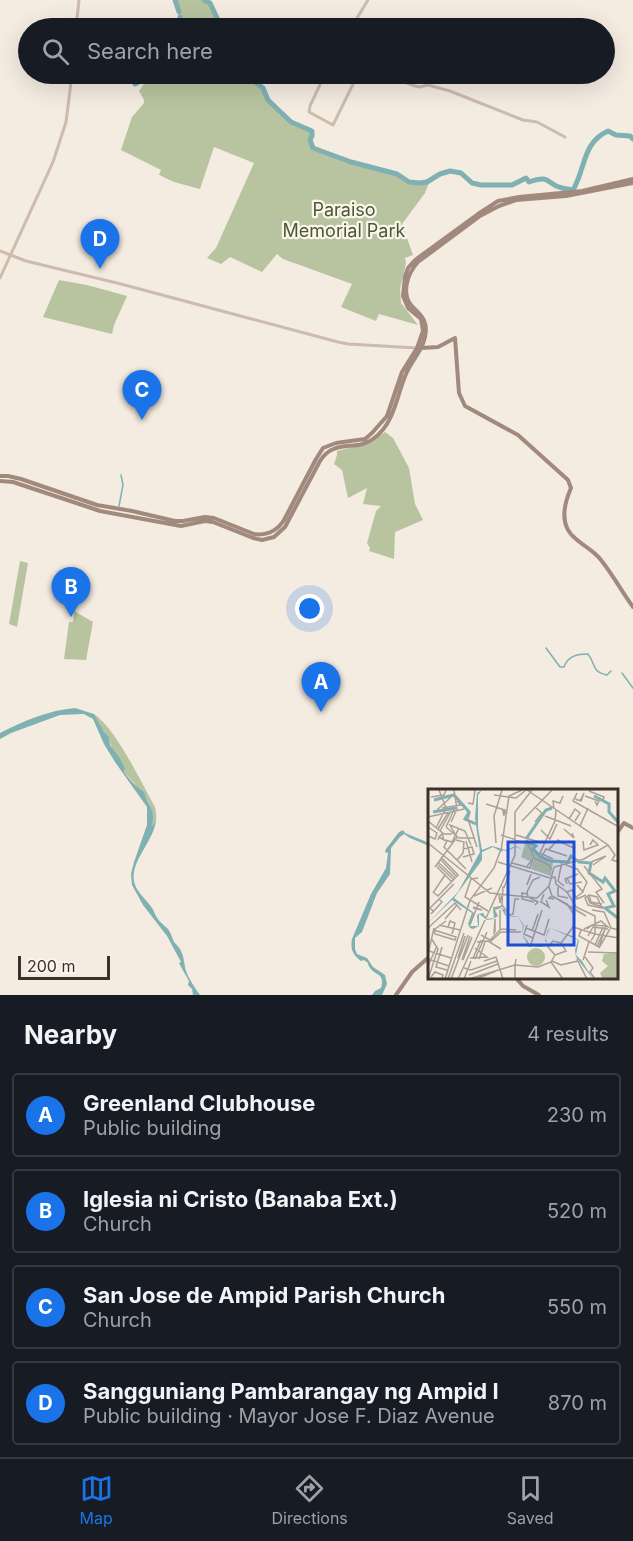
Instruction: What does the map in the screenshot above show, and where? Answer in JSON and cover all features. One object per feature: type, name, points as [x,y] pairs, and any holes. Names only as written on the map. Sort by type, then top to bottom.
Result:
[{"type":"main road","points":[[0,476],[21,479],[97,505],[175,521],[214,518],[258,535],[272,532],[280,526],[327,451],[370,441],[384,429],[392,417],[402,384],[426,331],[423,318],[409,302],[407,290],[410,274],[420,260],[480,216],[499,206],[519,200],[583,194],[633,181]]},
{"type":"main road","points":[[419,348],[438,347],[455,338],[459,393],[465,406],[518,435],[568,480],[572,488],[567,497],[564,517],[570,532],[594,552],[633,607]]},
{"type":"main road","points":[[0,481],[13,482],[100,511],[181,526],[205,521],[213,522],[262,540],[274,537],[283,530],[302,490]]},
{"type":"main road","points":[[618,831],[624,823],[633,828]]},
{"type":"main road","points":[[396,995],[412,972],[428,958]]},
{"type":"main road","points":[[518,980],[526,988],[539,995]]},
{"type":"street","points":[[77,18],[79,0]]},
{"type":"street","points":[[357,18],[368,0]]},
{"type":"street","points":[[0,278],[53,162],[66,122],[71,84]]},
{"type":"street","points":[[320,84],[309,112],[333,125],[353,84]]},
{"type":"street","points":[[410,84],[419,87],[428,85],[450,91],[523,120],[537,122],[565,137]]},
{"type":"street","points":[[0,251],[26,261],[338,342],[419,348]]},
{"type":"green space","points":[[175,0],[204,0],[210,3],[217,18],[181,18]]},
{"type":"green space","name":"Paraiso Memorial Park","points":[[144,84],[258,84],[263,88],[268,100],[291,122],[312,131],[310,140],[313,148],[351,162],[397,174],[409,182],[429,183],[425,193],[402,224],[413,255],[405,258],[400,289],[401,303],[418,325],[379,314],[376,321],[341,307],[352,284],[283,259],[277,254],[262,272],[230,257],[221,264],[207,258],[216,248],[254,163],[214,147],[200,189],[159,175],[161,170],[121,150],[132,117],[144,103],[139,91]]},
{"type":"green space","points":[[59,280],[127,296],[112,334],[43,317]]},
{"type":"green space","points":[[385,432],[393,438],[409,468],[415,504],[423,520],[395,532],[394,559],[369,551],[367,543],[376,511],[381,506],[363,504],[367,488],[348,498],[342,470],[334,464],[337,451],[369,443]]},
{"type":"green space","points":[[20,561],[28,563],[17,627],[9,624]]},
{"type":"green space","points":[[74,611],[93,622],[86,660],[64,659],[69,622],[73,622]]},
{"type":"green space","points":[[94,714],[119,743],[155,807],[155,820],[151,827],[153,817],[150,804],[124,772],[125,769],[109,737],[100,727]]},
{"type":"water","points":[[75,708],[94,714],[109,737],[110,745],[121,760],[124,772],[144,792],[152,811],[152,826],[155,811],[156,816],[155,825],[136,864],[134,883],[180,949],[187,974],[200,995],[193,995],[188,985],[189,981],[179,963],[181,962],[167,936],[143,905],[132,885],[131,874],[134,862],[147,825],[147,807],[115,762],[93,719],[84,714],[60,715],[0,739],[0,733],[27,720]]},
{"type":"water","points":[[403,830],[428,843],[428,846],[404,834],[391,848],[390,874],[377,893],[362,932],[355,938],[357,954],[367,958],[373,967],[385,975],[387,984],[382,995],[372,995],[381,988],[381,977],[372,971],[368,963],[361,961],[354,954],[351,946],[352,939],[371,894],[386,868],[388,853],[385,852],[386,849]]},
{"type":"waterway","points":[[175,0],[179,12]]},
{"type":"waterway","points":[[204,0],[210,3],[217,18]]},
{"type":"waterway","points":[[258,84],[263,88],[268,100],[291,122],[312,131],[310,140],[313,148],[351,162],[397,174],[409,182],[427,182],[450,171],[461,173],[472,183],[481,185],[512,185],[526,178],[529,182],[545,179],[562,188],[573,190],[589,149],[600,136],[608,131],[616,135],[630,136],[633,139]]},
{"type":"waterway","points":[[119,506],[123,485],[121,475]]},
{"type":"waterway","points":[[546,648],[560,667],[564,667],[573,656],[588,654],[598,672],[607,675],[611,671]]},
{"type":"waterway","points":[[622,673],[633,688]]},
{"type":"place","name":"Sangguniang Pambarangay ng Ampid Ⅰ","points":[[100,269]]},
{"type":"place","name":"San Jose de Ampid Parish Church","points":[[142,420]]},
{"type":"place","name":"Iglesia ni Cristo (Banaba Ext.)","points":[[71,617]]},
{"type":"place","name":"Greenland Clubhouse","points":[[321,712]]}]
